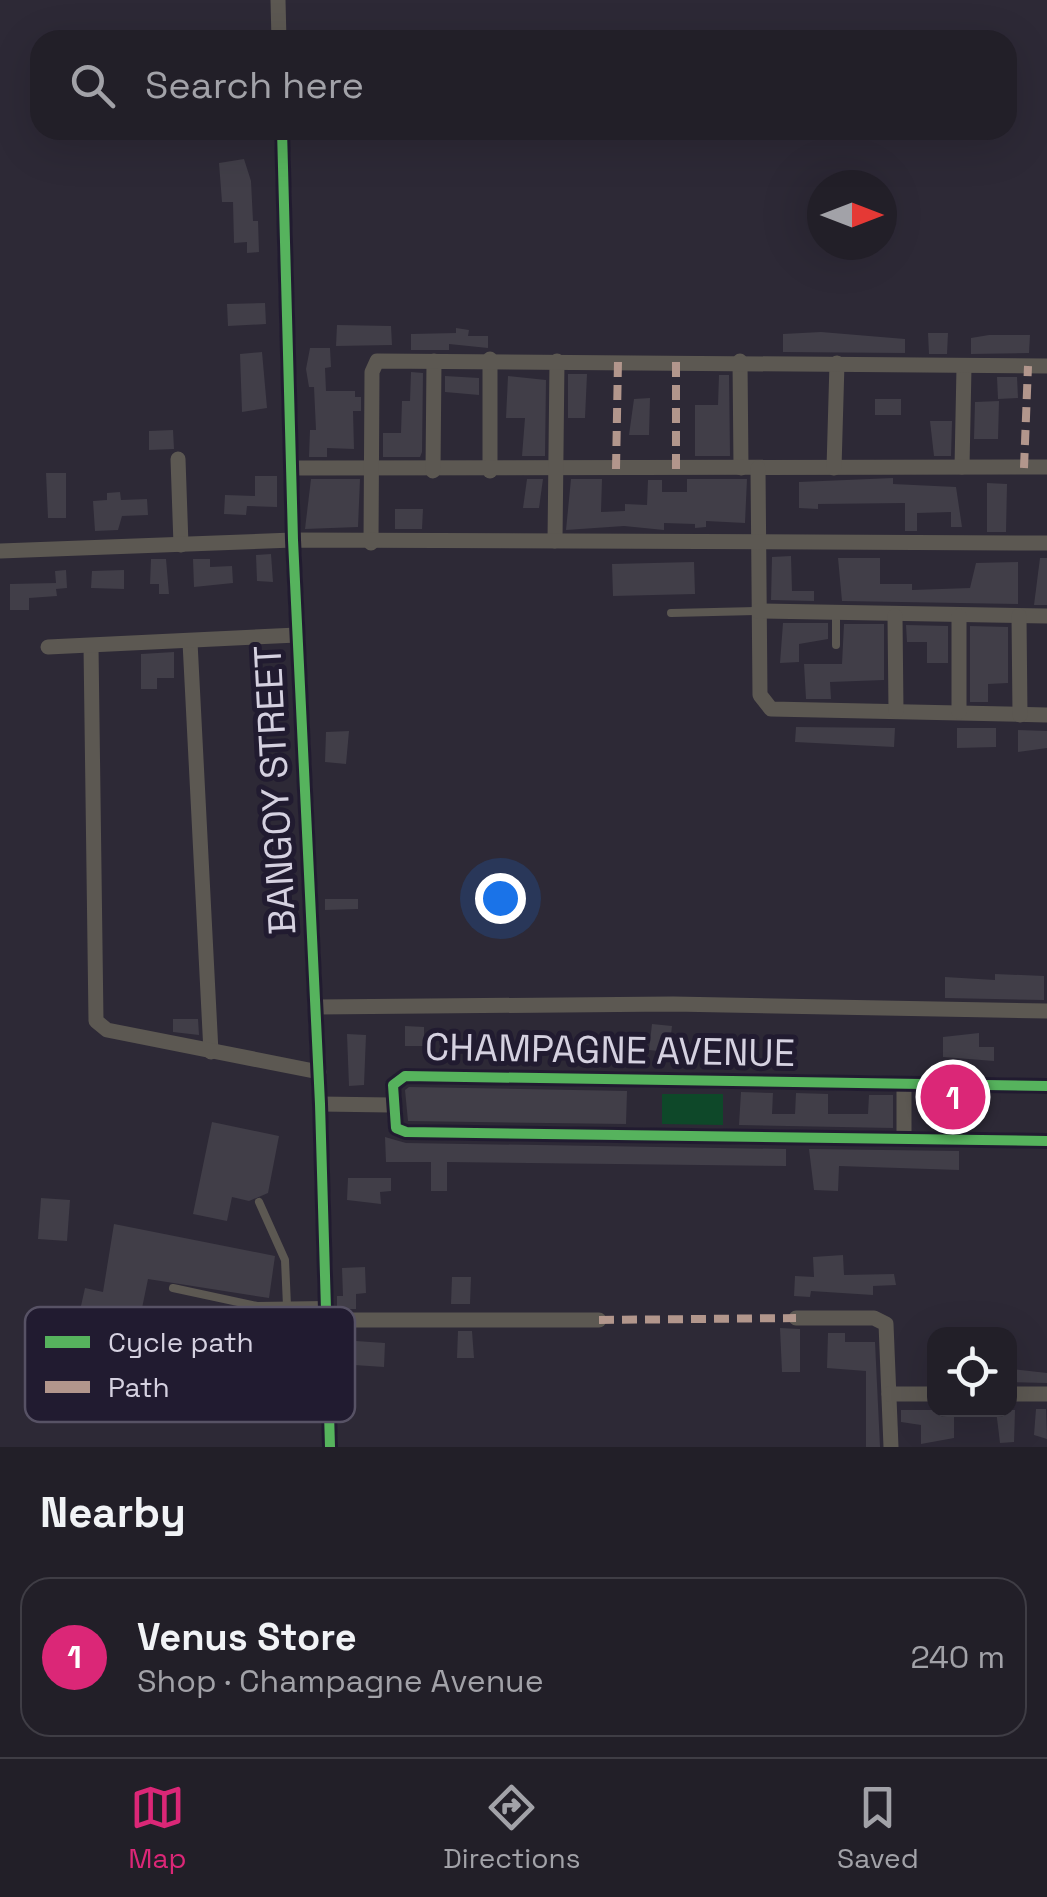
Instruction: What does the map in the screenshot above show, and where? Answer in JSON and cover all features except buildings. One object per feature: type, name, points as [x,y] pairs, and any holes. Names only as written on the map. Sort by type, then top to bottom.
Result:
[{"type":"street","points":[[278,0],[279,30]]},
{"type":"street","name":"BANGOY STREET","points":[[282,140],[292,540],[319,1072],[325,1307]]},
{"type":"street","points":[[490,359],[490,470]]},
{"type":"street","points":[[371,542],[374,364],[382,360],[1047,366]]},
{"type":"street","points":[[433,471],[434,361]]},
{"type":"street","points":[[555,541],[557,361]]},
{"type":"street","points":[[740,361],[741,468]]},
{"type":"street","points":[[834,468],[837,363]]},
{"type":"street","points":[[962,467],[964,367]]},
{"type":"street","points":[[178,460],[181,544]]},
{"type":"street","points":[[292,468],[556,471],[1047,467]]},
{"type":"street","points":[[758,468],[760,694],[771,709],[1047,715]]},
{"type":"street","points":[[0,551],[292,540],[1047,543]]},
{"type":"street","points":[[758,611],[1047,616]]},
{"type":"street","points":[[895,616],[896,712]]},
{"type":"street","points":[[959,616],[959,712]]},
{"type":"street","points":[[1019,616],[1020,714]]},
{"type":"street","points":[[48,648],[297,635]]},
{"type":"street","points":[[190,642],[211,1052]]},
{"type":"street","points":[[91,646],[96,1021],[107,1030],[319,1072]]},
{"type":"street","points":[[316,1007],[673,1004],[1047,1011]]},
{"type":"street","name":"CHAMPAGNE AVENUE","points":[[1047,1086],[405,1076],[393,1085],[391,1106],[396,1128],[406,1132],[1047,1141]]},
{"type":"street","points":[[904,1085],[904,1140]]},
{"type":"street","points":[[320,1104],[391,1106]]},
{"type":"street","points":[[355,1313],[599,1320]]},
{"type":"street","points":[[796,1318],[874,1318],[886,1324],[890,1447]]},
{"type":"street","points":[[890,1394],[927,1394]]},
{"type":"street","points":[[1017,1394],[1047,1394]]},
{"type":"street","name":"BANGOY STREET","points":[[329,1422],[330,1447]]},
{"type":"lane","points":[[671,612],[758,611]]},
{"type":"lane","points":[[836,614],[836,644]]},
{"type":"lane","points":[[259,1202],[285,1260],[287,1306]]},
{"type":"lane","points":[[173,1288],[249,1304],[293,1307]]},
{"type":"green space","points":[[662,1094],[723,1094],[723,1125],[662,1124]]},
{"type":"marked path","points":[[616,469],[618,361]]},
{"type":"marked path","points":[[676,362],[676,469]]},
{"type":"marked path","points":[[1024,468],[1028,366]]},
{"type":"marked path","points":[[599,1320],[796,1318]]},
{"type":"cycle path","points":[[282,140],[293,540],[326,1307]]},
{"type":"cycle path","points":[[1047,1086],[405,1076],[393,1085],[396,1128],[406,1132],[1047,1141]]},
{"type":"cycle path","points":[[329,1422],[330,1447]]},
{"type":"place","name":"Venus Store","points":[[953,1097]]}]
